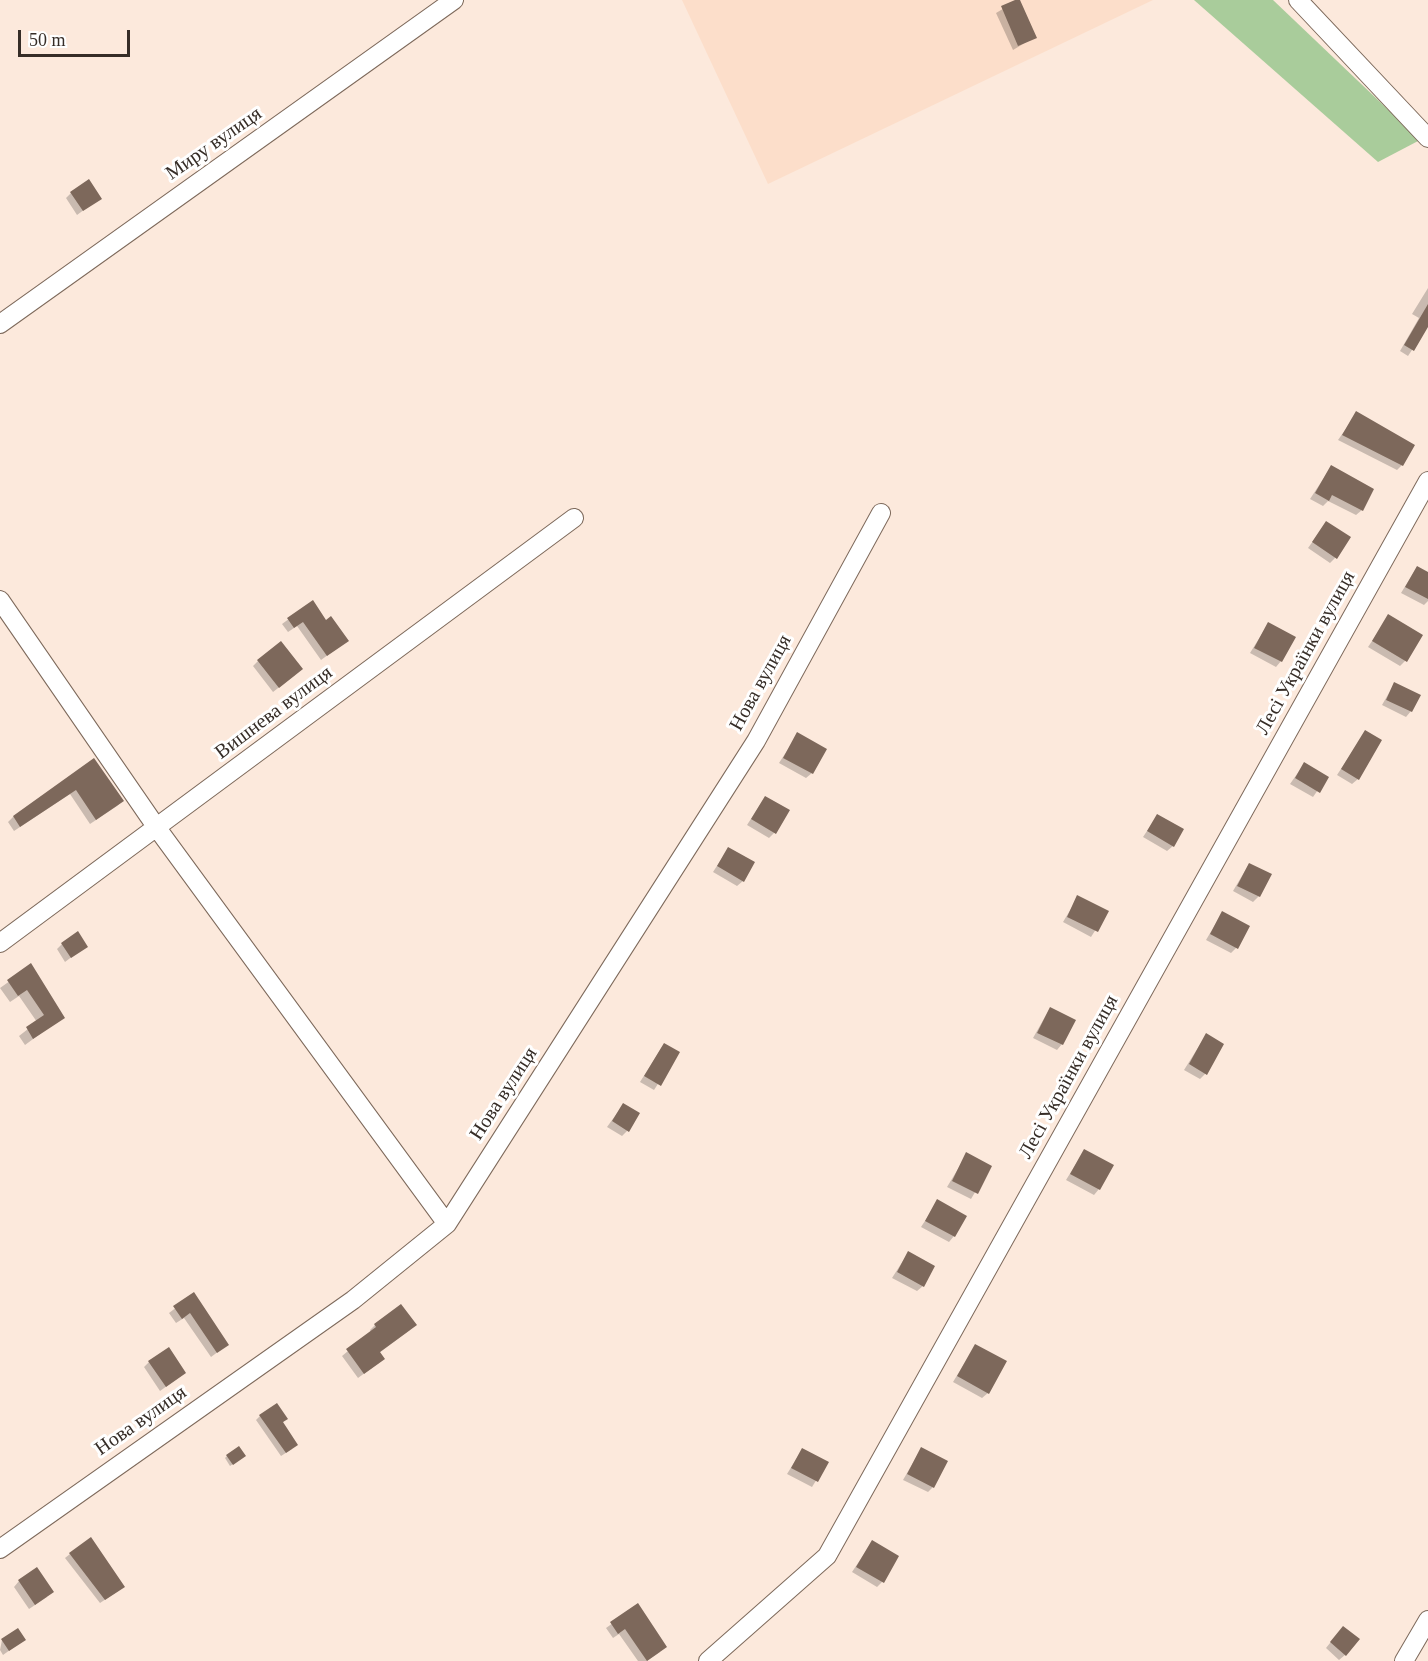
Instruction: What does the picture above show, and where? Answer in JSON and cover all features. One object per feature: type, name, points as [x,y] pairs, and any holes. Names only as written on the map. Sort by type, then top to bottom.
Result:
[{"type":"street","name":"Миру вулиця","points":[[0,324],[454,0]]},
{"type":"street","points":[[1298,0],[1428,138]]},
{"type":"street","name":"Лесі Українки вулиця","points":[[708,1661],[827,1556],[1428,481]]},
{"type":"street","name":"Нова вулиця","points":[[0,1549],[353,1300],[447,1224],[756,741],[881,513]]},
{"type":"street","name":"Вишнева вулиця","points":[[0,943],[574,518]]},
{"type":"street","points":[[0,600],[157,828],[447,1224]]},
{"type":"street","points":[[1404,1661],[1428,1620]]},
{"type":"shaded area","points":[[682,0],[1153,0],[768,184]]},
{"type":"green space","points":[[1194,0],[1273,0],[1420,140],[1378,162]]},
{"type":"building","points":[[1020,0],[1037,38],[1018,46],[1001,6]]},
{"type":"building","points":[[89,179],[102,199],[83,211],[70,192]]},
{"type":"building","points":[[1428,304],[1428,327],[1414,351],[1404,345]]},
{"type":"building","points":[[1356,411],[1415,445],[1403,466],[1342,435]]},
{"type":"building","points":[[1331,465],[1374,489],[1363,511],[1332,495],[1329,501],[1315,493]]},
{"type":"building","points":[[1326,521],[1351,537],[1337,559],[1312,542]]},
{"type":"building","points":[[1417,566],[1428,572],[1428,599],[1405,587]]},
{"type":"building","points":[[313,600],[326,620],[331,616],[349,641],[327,656],[303,622],[294,628],[287,618]]},
{"type":"building","points":[[1388,614],[1423,635],[1407,662],[1372,641]]},
{"type":"building","points":[[1268,622],[1296,637],[1282,662],[1254,648]]},
{"type":"building","points":[[281,641],[303,669],[279,688],[257,660]]},
{"type":"building","points":[[1394,682],[1421,695],[1412,712],[1386,700]]},
{"type":"building","points":[[1365,730],[1382,740],[1359,780],[1341,769]]},
{"type":"building","points":[[797,732],[827,749],[813,774],[783,758]]},
{"type":"building","points":[[94,758],[124,801],[96,820],[76,790],[20,827],[13,816]]},
{"type":"building","points":[[1304,762],[1329,777],[1320,793],[1295,778]]},
{"type":"building","points":[[765,796],[790,810],[776,834],[751,819]]},
{"type":"building","points":[[1157,814],[1184,829],[1174,847],[1147,831]]},
{"type":"building","points":[[728,847],[755,862],[744,882],[717,866]]},
{"type":"building","points":[[1249,863],[1272,874],[1260,897],[1237,886]]},
{"type":"building","points":[[1077,895],[1109,911],[1098,932],[1067,917]]},
{"type":"building","points":[[1222,911],[1250,926],[1238,949],[1210,934]]},
{"type":"building","points":[[78,931],[88,947],[71,958],[61,943]]},
{"type":"building","points":[[31,963],[65,1018],[33,1039],[26,1027],[44,1015],[27,990],[18,996],[7,980]]},
{"type":"building","points":[[1050,1007],[1076,1020],[1063,1045],[1037,1033]]},
{"type":"building","points":[[1206,1033],[1224,1044],[1207,1075],[1189,1064]]},
{"type":"building","points":[[664,1043],[680,1052],[661,1086],[644,1076]]},
{"type":"building","points":[[623,1103],[640,1113],[629,1132],[612,1121]]},
{"type":"building","points":[[1084,1149],[1114,1165],[1100,1190],[1070,1174]]},
{"type":"building","points":[[966,1152],[992,1166],[978,1194],[952,1181]]},
{"type":"building","points":[[937,1199],[967,1216],[955,1237],[925,1221]]},
{"type":"building","points":[[908,1251],[935,1266],[924,1287],[897,1272]]},
{"type":"building","points":[[194,1292],[229,1345],[217,1353],[190,1313],[182,1319],[173,1306]]},
{"type":"building","points":[[401,1304],[417,1325],[380,1352],[385,1359],[364,1374],[346,1349],[376,1327],[374,1324]]},
{"type":"building","points":[[975,1344],[1007,1361],[989,1394],[957,1376]]},
{"type":"building","points":[[169,1347],[186,1373],[166,1387],[148,1361]]},
{"type":"building","points":[[277,1403],[288,1419],[283,1422],[298,1445],[286,1453],[259,1415]]},
{"type":"building","points":[[239,1446],[246,1456],[233,1465],[226,1455]]},
{"type":"building","points":[[921,1447],[948,1461],[934,1488],[907,1474]]},
{"type":"building","points":[[802,1448],[829,1462],[818,1482],[791,1468]]},
{"type":"building","points":[[91,1537],[125,1587],[105,1600],[69,1553]]},
{"type":"building","points":[[872,1540],[899,1556],[884,1583],[856,1567]]},
{"type":"building","points":[[37,1567],[54,1592],[35,1605],[18,1580]]},
{"type":"building","points":[[638,1603],[667,1647],[647,1661],[625,1629],[618,1634],[610,1622]]},
{"type":"building","points":[[1343,1626],[1360,1639],[1346,1656],[1330,1642]]},
{"type":"building","points":[[18,1628],[26,1640],[9,1651],[1,1639]]}]
